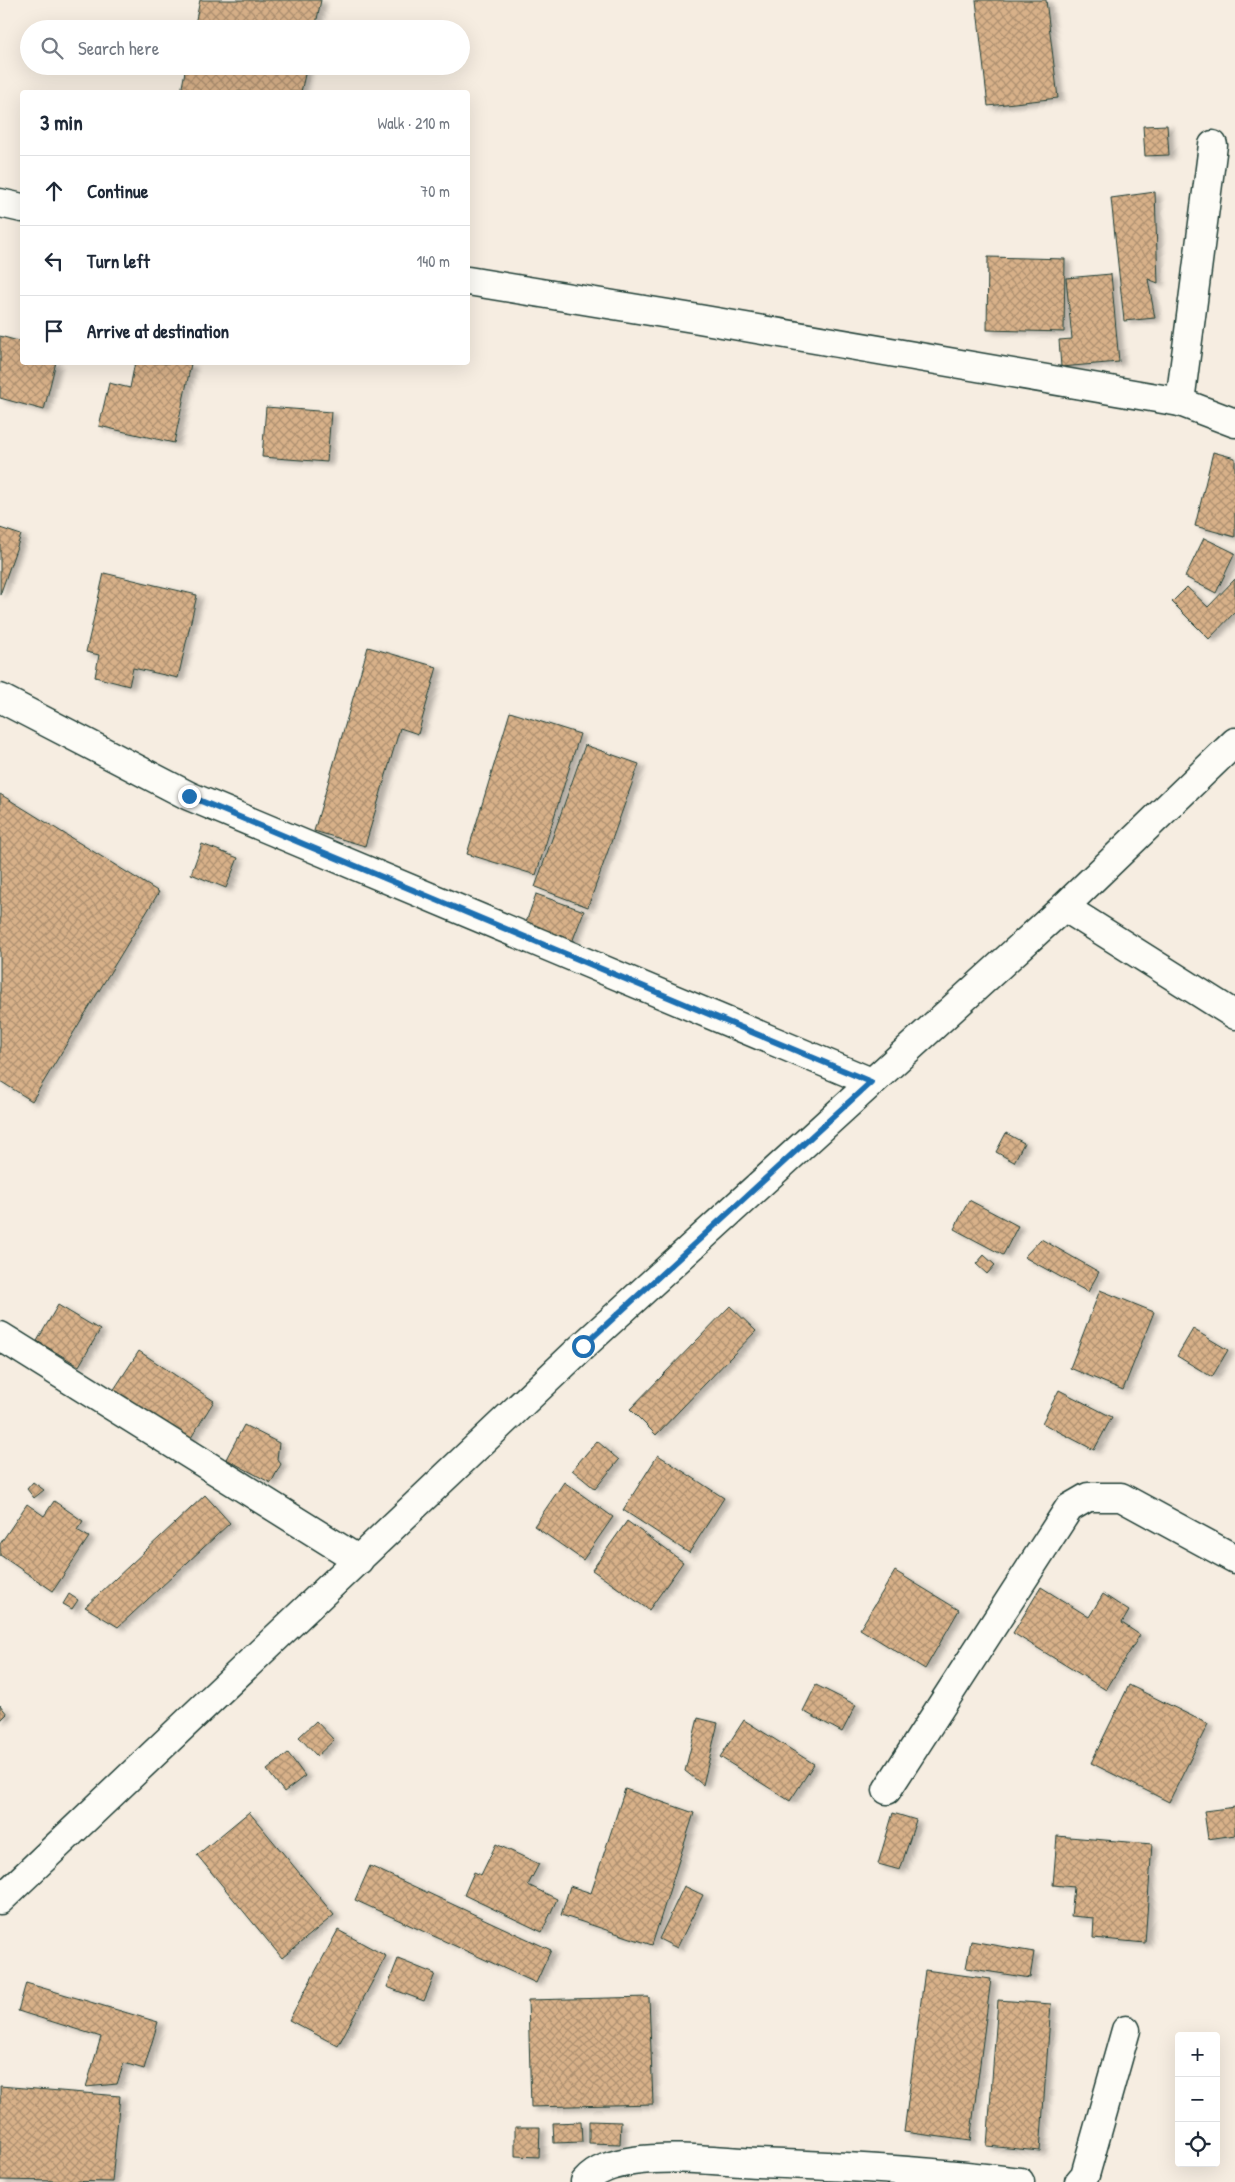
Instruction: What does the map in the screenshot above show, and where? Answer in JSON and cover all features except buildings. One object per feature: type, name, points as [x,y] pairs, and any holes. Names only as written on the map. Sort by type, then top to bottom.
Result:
[{"type":"street","points":[[1180,402],[1213,144]]},
{"type":"street","points":[[0,203],[20,208]]},
{"type":"street","points":[[470,282],[699,319],[1180,402],[1235,423]]},
{"type":"street","points":[[0,698],[189,796],[871,1082]]},
{"type":"street","points":[[0,1900],[583,1346],[1064,907],[1235,742]]},
{"type":"street","points":[[1064,907],[1235,1015]]},
{"type":"street","points":[[0,1336],[358,1560]]},
{"type":"street","points":[[887,1790],[1069,1508],[1088,1497],[1121,1497],[1235,1559]]},
{"type":"street","points":[[1079,2182],[1085,2175],[1126,2030]]},
{"type":"street","points":[[585,2182],[606,2167],[633,2161],[666,2159],[838,2166],[1020,2182]]},
{"type":"route","points":[[189,796],[871,1082],[583,1346]]}]
